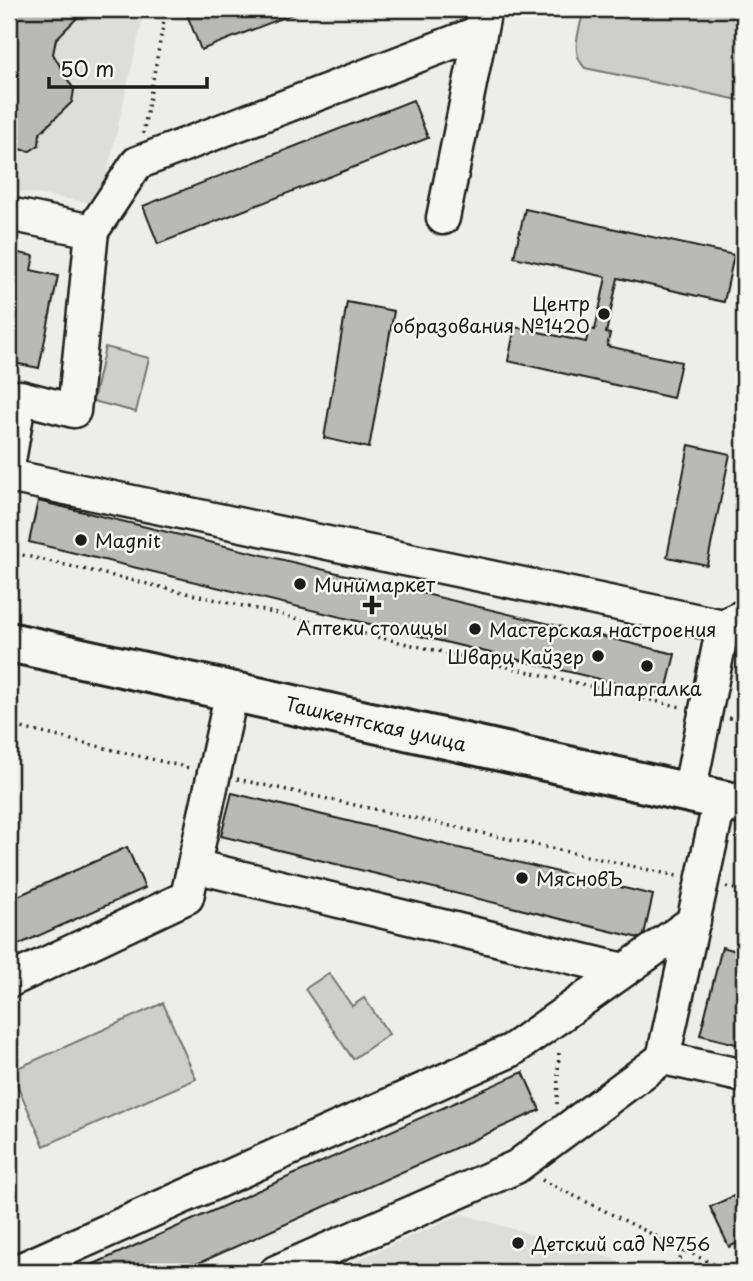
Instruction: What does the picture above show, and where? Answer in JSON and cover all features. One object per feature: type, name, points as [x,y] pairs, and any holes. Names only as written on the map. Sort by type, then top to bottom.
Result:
[{"type":"main road","name":"Ташкентская улица","points":[[9,642],[718,799]]},
{"type":"lane","points":[[9,461],[20,397],[74,411],[92,231],[137,163],[483,20]]},
{"type":"lane","points":[[443,218],[483,20]]},
{"type":"lane","points":[[9,214],[92,231]]},
{"type":"lane","points":[[9,476],[733,621],[705,712],[718,799],[703,882],[663,1058],[516,1167],[329,1262],[276,1272]]},
{"type":"lane","points":[[9,981],[187,897],[233,691]]},
{"type":"lane","points":[[194,866],[624,970]]},
{"type":"lane","points":[[15,1272],[512,1050],[694,921]]},
{"type":"lane","points":[[663,1058],[744,1076]]},
{"type":"path","points":[[137,163],[166,9]]},
{"type":"path","points":[[9,552],[744,721]]},
{"type":"path","points":[[9,725],[214,774],[744,891]]},
{"type":"path","points":[[555,1138],[561,1015]]},
{"type":"path","points":[[516,1167],[729,1272]]},
{"type":"path","points":[[674,1272],[684,1250]]},
{"type":"shaded area","points":[[9,9],[145,9],[100,204],[9,190]]},
{"type":"shaded area","points":[[584,9],[744,9],[744,101],[585,68],[580,62],[577,48]]},
{"type":"shaded area","points":[[105,347],[149,358],[136,412],[93,401]]},
{"type":"shaded area","points":[[329,973],[352,1006],[364,998],[389,1034],[353,1059],[305,989]]},
{"type":"shaded area","points":[[163,1003],[196,1079],[44,1146],[11,1071]]},
{"type":"shaded area","points":[[462,1214],[658,1272],[330,1272]]},
{"type":"building","points":[[9,9],[86,9],[56,39],[53,54],[74,90],[72,102],[40,133],[39,145],[30,151],[18,149],[9,136]]},
{"type":"building","points":[[193,9],[305,9],[201,50],[186,12]]},
{"type":"building","points":[[413,100],[428,138],[158,244],[143,206]]},
{"type":"building","name":"Центр образования №1420","points":[[525,209],[734,255],[724,302],[618,278],[606,333],[610,334],[607,346],[681,362],[673,398],[508,361],[515,327],[586,342],[589,329],[595,330],[606,277],[514,257]]},
{"type":"building","points":[[13,252],[34,256],[31,270],[58,276],[39,368],[9,362],[9,272]]},
{"type":"building","points":[[347,302],[394,311],[369,448],[324,438]]},
{"type":"building","points":[[689,445],[730,454],[707,565],[667,557]]},
{"type":"building","points":[[38,501],[675,654],[665,695],[29,542]]},
{"type":"building","points":[[232,793],[653,895],[643,939],[221,836]]},
{"type":"building","points":[[127,847],[145,888],[9,949],[9,900]]},
{"type":"building","points":[[722,947],[744,953],[744,1046],[700,1035]]},
{"type":"building","points":[[523,1072],[540,1110],[179,1272],[76,1272]]},
{"type":"building","points":[[744,1191],[744,1240],[729,1247],[710,1207]]},
{"type":"place","name":"Центр образования №1420","points":[[604,314]]},
{"type":"place","name":"Magnit","points":[[81,540]]},
{"type":"place","name":"Минимаркет","points":[[300,584]]},
{"type":"place","name":"Аптеки столицы","points":[[372,605]]},
{"type":"place","name":"Мастерская настроения","points":[[475,629]]},
{"type":"place","name":"Шварц Кайзер","points":[[598,656]]},
{"type":"place","name":"Шпаргалка","points":[[647,666]]},
{"type":"place","name":"МясновЪ","points":[[522,878]]},
{"type":"place","name":"Детский сад №756","points":[[518,1243]]}]
